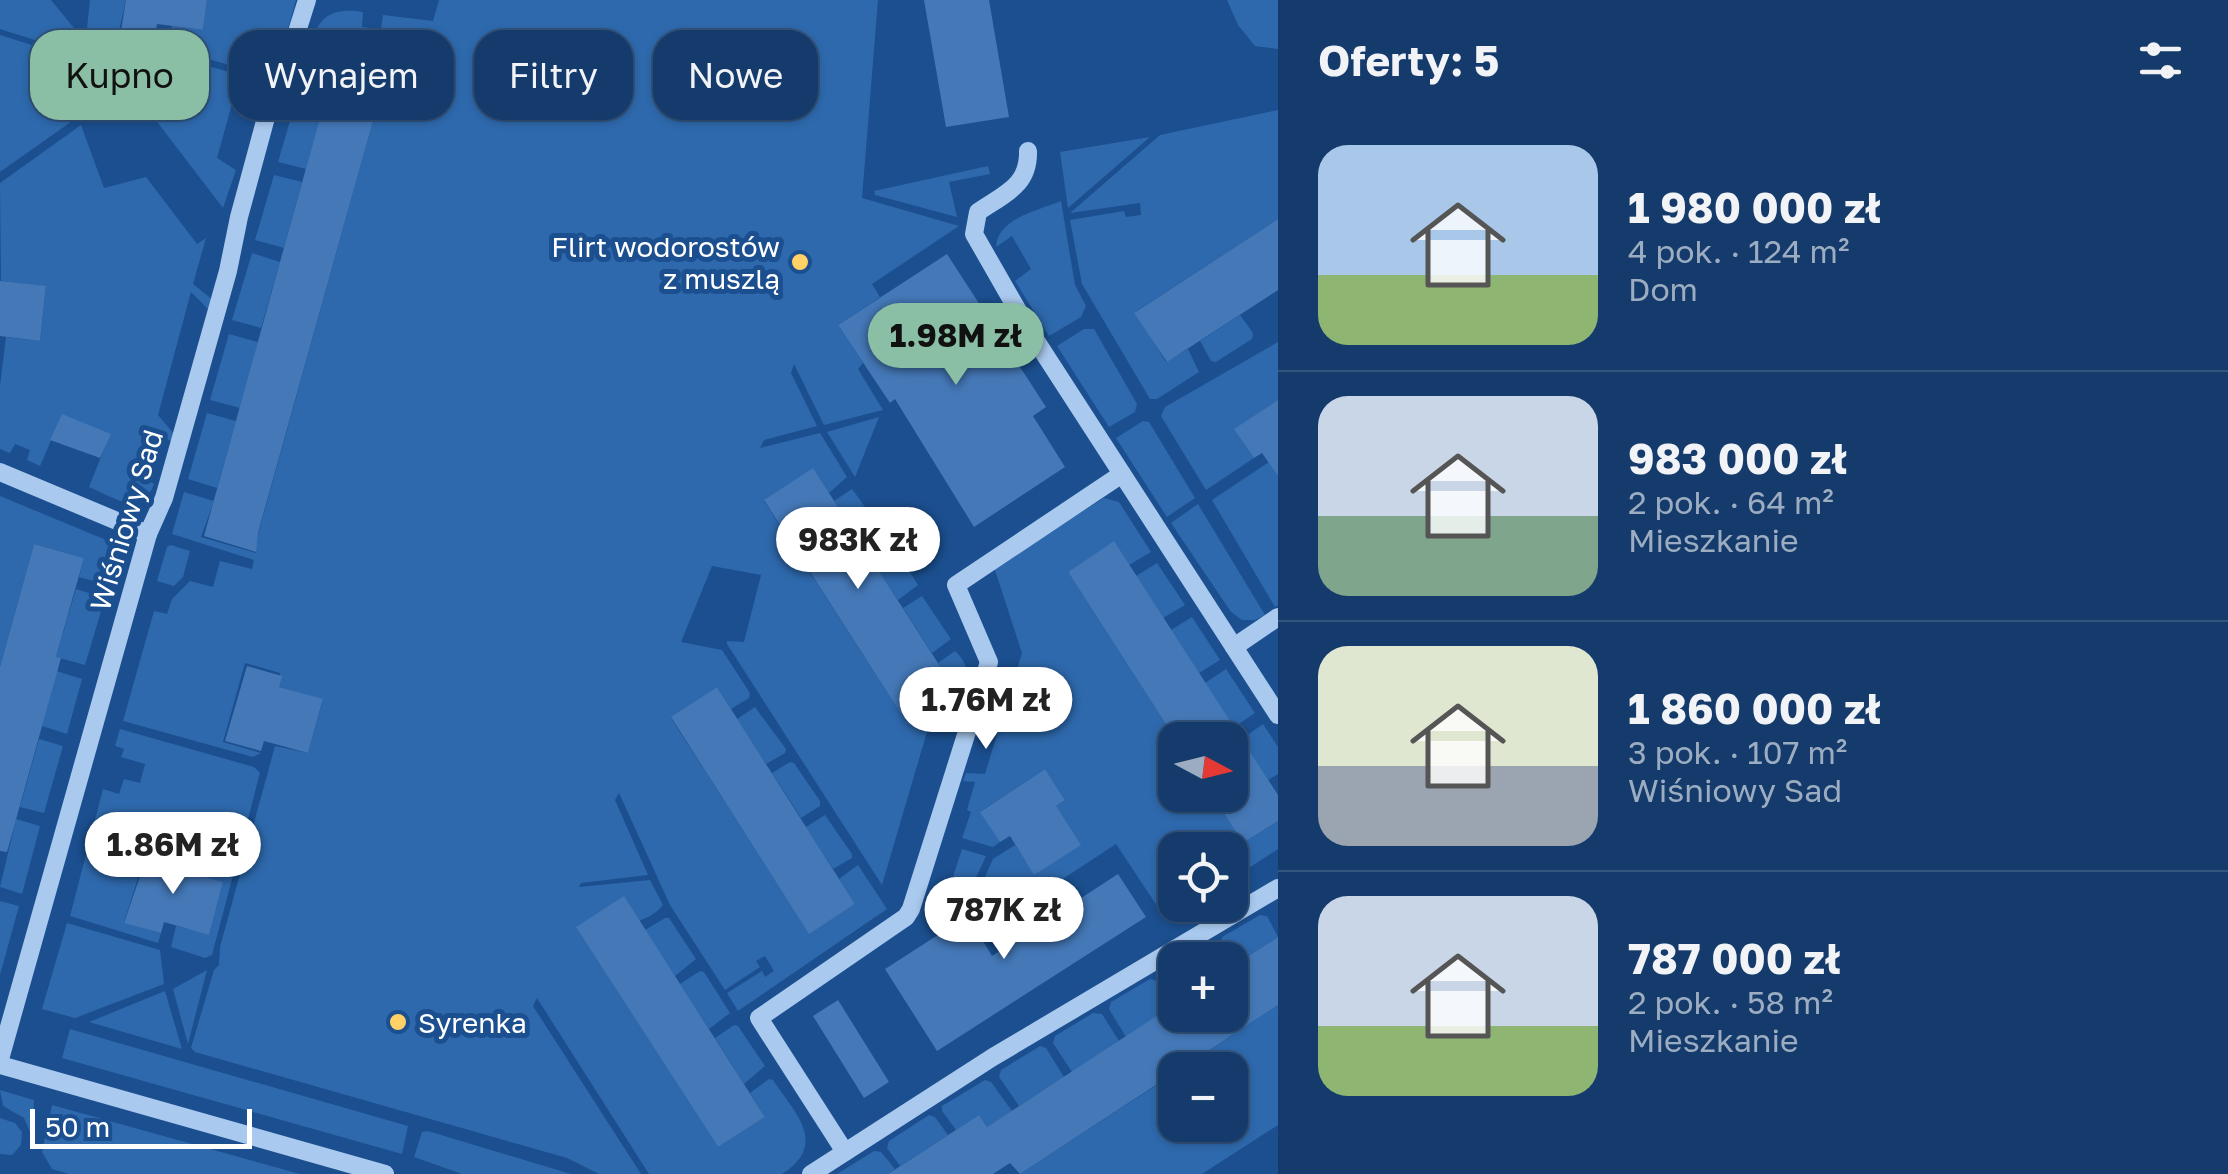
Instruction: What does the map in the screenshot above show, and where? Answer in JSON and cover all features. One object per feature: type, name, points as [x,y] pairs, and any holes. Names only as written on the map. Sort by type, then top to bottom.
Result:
[{"type":"street","name":"Wiśniowy Sad","points":[[0,1062],[148,534],[164,498],[228,271],[271,99],[284,73],[307,0]]},
{"type":"street","points":[[1028,151],[1028,171],[1019,183],[978,212],[974,234],[1020,315],[1278,715]]},
{"type":"street","points":[[0,472],[148,534]]},
{"type":"street","points":[[845,1152],[759,1018],[906,917],[911,909],[989,662],[956,585],[1122,474]]},
{"type":"street","points":[[1234,647],[1278,618]]},
{"type":"street","points":[[811,1174],[993,1057],[1278,888]]},
{"type":"street","points":[[0,1062],[386,1174]]},
{"type":"shaded area","points":[[0,0],[51,0],[76,30],[30,30],[30,39],[0,29]]},
{"type":"shaded area","points":[[90,0],[126,0],[119,30],[87,28]]},
{"type":"shaded area","points":[[207,0],[296,0],[288,30],[229,30],[229,65],[209,59],[209,30],[203,30]]},
{"type":"shaded area","points":[[439,0],[878,0],[862,198],[959,226],[872,284],[880,297],[838,325],[863,363],[858,369],[883,410],[824,425],[794,364],[791,373],[817,426],[764,440],[760,448],[820,433],[847,477],[829,493],[813,469],[764,501],[903,717],[952,685],[938,663],[955,651],[966,669],[967,690],[953,732],[929,725],[882,885],[727,644],[744,642],[761,575],[712,566],[681,642],[722,650],[750,693],[749,698],[731,709],[717,687],[671,718],[809,933],[855,904],[839,879],[858,865],[887,909],[738,1011],[727,993],[762,971],[765,977],[774,971],[765,956],[756,961],[760,967],[725,990],[670,905],[619,793],[615,800],[648,875],[581,883],[579,887],[650,880],[663,905],[655,913],[635,922],[577,928],[718,1147],[765,1117],[750,1093],[773,1080],[798,1116],[806,1140],[796,1163],[782,1174],[649,1174],[537,998],[533,1006],[641,1174],[599,1174],[567,1158],[191,1048],[214,970],[219,965],[220,947],[275,746],[308,753],[323,700],[279,687],[280,673],[245,663],[223,742],[261,753],[253,757],[123,721],[154,611],[167,614],[172,599],[190,581],[213,587],[220,561],[252,569],[254,560],[172,534],[184,492],[214,501],[201,537],[256,553],[373,120],[454,120],[454,30],[317,30],[323,20],[346,11],[363,12],[362,27],[381,29],[383,15],[433,21]]},
{"type":"shaded area","points":[[1227,0],[1278,0],[1278,49],[1255,46],[1238,25]]},
{"type":"shaded area","points":[[172,26],[203,30],[171,30]]},
{"type":"shaded area","points":[[0,35],[30,44],[30,120],[74,120],[0,172]]},
{"type":"shaded area","points":[[209,66],[229,72],[229,115],[217,158],[236,170],[223,208],[156,120],[209,120]]},
{"type":"shaded area","points":[[1278,110],[1278,219],[1135,312],[1166,362],[1188,349],[1199,372],[1157,399],[1150,399],[1082,284],[1070,220],[1124,211],[1126,217],[1141,215],[1140,203],[1070,213],[1160,135]]},
{"type":"shaded area","points":[[290,120],[320,120],[306,169],[278,162]]},
{"type":"shaded area","points":[[81,125],[104,188],[146,177],[197,244],[206,238],[193,284],[213,300],[209,310],[191,292],[158,415],[174,434],[172,442],[152,428],[139,473],[154,484],[148,495],[134,503],[89,487],[110,434],[62,415],[40,466],[27,460],[30,450],[15,444],[10,453],[0,449],[0,386],[6,337],[40,341],[46,287],[1,281],[0,183]]},
{"type":"shaded area","points":[[1150,137],[1068,208],[1060,152]]},
{"type":"shaded area","points":[[988,166],[990,174],[949,182],[957,217],[875,195],[874,191]]},
{"type":"shaded area","points":[[274,175],[302,182],[284,248],[255,240]]},
{"type":"shaded area","points":[[1061,201],[1075,285],[1086,306],[1081,317],[1049,336],[1015,281],[1031,269],[1012,236],[996,247],[998,237],[1011,222]]},
{"type":"shaded area","points":[[252,253],[280,262],[261,328],[232,320]]},
{"type":"shaded area","points":[[1240,315],[1253,333],[1252,339],[1216,362],[1211,361],[1200,341]]},
{"type":"shaded area","points":[[1084,329],[1094,329],[1137,404],[1135,412],[1109,427],[1057,346]]},
{"type":"shaded area","points":[[229,334],[258,342],[240,408],[210,400]]},
{"type":"shaded area","points":[[1278,342],[1278,400],[1235,429],[1254,458],[1206,490],[1161,416],[1165,407]]},
{"type":"shaded area","points":[[207,413],[236,421],[217,488],[188,479]]},
{"type":"shaded area","points":[[879,417],[855,477],[827,432]]},
{"type":"shaded area","points":[[1143,421],[1149,422],[1195,498],[1167,517],[1116,438]]},
{"type":"shaded area","points":[[1269,462],[1278,476],[1275,607],[1212,500]]},
{"type":"shaded area","points":[[852,489],[882,530],[882,534],[863,546],[834,501]]},
{"type":"shaded area","points":[[0,496],[111,542],[118,552],[109,585],[79,577],[84,558],[34,544],[0,667]]},
{"type":"shaded area","points":[[1104,498],[1119,502],[1151,552],[1129,565],[1113,542],[1068,572],[1164,722],[1158,722],[1158,812],[1223,812],[1236,832],[1158,832],[1158,907],[1116,844],[979,934],[968,917],[938,935],[930,917],[947,906],[962,849],[986,856],[964,904],[971,907],[993,859],[1015,845],[1035,875],[1056,806],[1065,800],[1045,769],[981,811],[1000,842],[993,847],[962,838],[975,782],[963,781],[966,773],[985,774],[1022,653],[994,567]]},
{"type":"shaded area","points":[[1198,504],[1265,615],[1242,620],[1231,612],[1171,523]]},
{"type":"shaded area","points":[[891,543],[918,585],[898,600],[868,555]]},
{"type":"shaded area","points":[[167,547],[190,551],[183,577],[174,586],[157,581]]},
{"type":"shaded area","points":[[1157,563],[1185,605],[1163,618],[1136,576]]},
{"type":"shaded area","points":[[76,589],[105,598],[85,665],[56,657]]},
{"type":"shaded area","points":[[922,596],[951,639],[932,653],[903,608]]},
{"type":"shaded area","points":[[1192,617],[1220,660],[1199,673],[1171,630]]},
{"type":"shaded area","points":[[1226,669],[1255,713],[1242,722],[1231,722],[1205,683]]},
{"type":"shaded area","points":[[53,670],[82,679],[67,734],[42,726]]},
{"type":"shaded area","points":[[755,707],[786,749],[766,764],[737,719]]},
{"type":"shaded area","points":[[1263,724],[1278,747],[1278,774],[1268,780],[1248,748],[1248,735]]},
{"type":"shaded area","points":[[120,729],[254,767],[260,773],[212,955],[205,958],[171,947],[176,926],[209,934],[223,882],[178,869],[180,859],[147,850],[124,922],[161,933],[158,943],[70,916],[103,789],[119,794],[124,779],[140,783],[145,764],[121,757],[124,749],[115,746]]},
{"type":"shaded area","points":[[39,739],[63,746],[44,813],[20,807]]},
{"type":"shaded area","points":[[790,762],[820,801],[820,806],[801,818],[772,773]]},
{"type":"shaded area","points":[[825,815],[852,854],[852,858],[833,869],[806,827]]},
{"type":"shaded area","points":[[16,819],[40,826],[22,894],[0,887]]},
{"type":"shaded area","points":[[1278,821],[1278,849],[1248,868],[1248,840]]},
{"type":"shaded area","points":[[0,901],[19,906],[0,975]]},
{"type":"shaded area","points":[[1260,915],[1267,916],[1278,937],[1248,957],[1248,942],[1221,942],[1222,937]]},
{"type":"shaded area","points":[[669,918],[696,959],[675,976],[645,930]]},
{"type":"shaded area","points":[[67,923],[160,950],[164,984],[75,1018],[42,1009]]},
{"type":"shaded area","points":[[207,970],[188,1044],[173,989]]},
{"type":"shaded area","points":[[700,971],[730,1013],[709,1029],[680,984]]},
{"type":"shaded area","points":[[1150,979],[1158,983],[1158,1016],[1126,1037],[1109,1009],[1111,1002]]},
{"type":"shaded area","points":[[165,991],[182,1049],[89,1022]]},
{"type":"shaded area","points":[[1278,1005],[1278,1125],[1202,1174],[1020,1174],[1158,1084],[1158,1142],[1248,1142],[1248,1052],[1206,1052],[1237,1032],[1248,1032],[1248,1025]]},
{"type":"shaded area","points":[[1093,1013],[1102,1014],[1119,1041],[1072,1072],[1053,1043],[1055,1036]]},
{"type":"shaded area","points":[[734,1025],[765,1066],[744,1084],[715,1038]]},
{"type":"shaded area","points":[[70,1029],[408,1126],[402,1154],[62,1058]]},
{"type":"shaded area","points":[[1040,1046],[1046,1048],[1064,1077],[1019,1106],[999,1077],[1001,1070]]},
{"type":"shaded area","points":[[985,1080],[991,1082],[1012,1111],[987,1127],[979,1115],[956,1130],[942,1106]]},
{"type":"shaded area","points":[[0,1090],[34,1100],[32,1137],[24,1118],[3,1106]]},
{"type":"shaded area","points":[[52,1105],[300,1174],[69,1174],[52,1169],[42,1152]]},
{"type":"shaded area","points":[[929,1115],[948,1135],[900,1166],[887,1148],[889,1141]]},
{"type":"shaded area","points":[[0,1118],[15,1123],[22,1132],[21,1145],[12,1155],[0,1154]]},
{"type":"shaded area","points":[[422,1132],[571,1174],[462,1174],[414,1157]]},
{"type":"shaded area","points":[[874,1151],[881,1152],[895,1169],[888,1174],[837,1174]]},
{"type":"building","points":[[126,0],[207,0],[203,30],[157,24],[156,30],[121,30]]},
{"type":"building","points":[[924,0],[989,0],[1009,117],[946,127]]},
{"type":"building","points":[[319,120],[373,120],[258,533],[256,552],[204,536]]},
{"type":"building","points":[[1278,219],[1278,290],[1167,362],[1134,313]]},
{"type":"building","points":[[947,254],[1046,407],[1033,416],[1065,467],[974,527],[895,399],[890,403],[838,325]]},
{"type":"building","points":[[0,281],[46,286],[40,341],[0,336]]},
{"type":"building","points":[[1278,400],[1278,476],[1262,453],[1254,458],[1234,429]]},
{"type":"building","points":[[62,414],[111,434],[100,458],[50,440]]},
{"type":"building","points":[[813,468],[952,685],[903,717],[764,500]]},
{"type":"building","points":[[1114,541],[1231,722],[1164,722],[1068,572]]},
{"type":"building","points":[[34,544],[84,558],[56,657],[61,658],[7,852],[0,851],[0,667]]},
{"type":"building","points":[[247,666],[282,676],[279,687],[323,699],[308,753],[264,741],[261,751],[225,741]]},
{"type":"building","points":[[717,687],[855,904],[809,934],[671,717]]},
{"type":"building","points":[[1248,749],[1278,795],[1278,821],[1248,840],[1248,832],[1236,832],[1223,812],[1248,812]]},
{"type":"building","points":[[1045,769],[1065,800],[1056,806],[1081,845],[1034,875],[1010,836],[1000,842],[980,812]]},
{"type":"building","points":[[149,850],[181,859],[178,869],[223,882],[209,935],[164,922],[161,933],[124,923]]},
{"type":"building","points":[[1118,874],[1146,917],[937,1051],[885,969],[955,924],[963,907],[992,956]]},
{"type":"building","points":[[624,896],[765,1117],[718,1147],[576,927]]},
{"type":"building","points":[[1278,937],[1278,1005],[1248,1025],[1248,956]]},
{"type":"building","points":[[838,1000],[889,1082],[864,1098],[813,1016]]},
{"type":"building","points":[[1158,1015],[1158,1032],[1237,1032],[1206,1052],[1158,1052],[1158,1084],[1020,1174],[1010,1163],[993,1174],[888,1174],[979,1115],[987,1127]]},
{"type":"place","name":"Flirt wodorostów z muszlą","points":[[800,262]]},
{"type":"place","name":"Syrenka","points":[[398,1022]]}]
